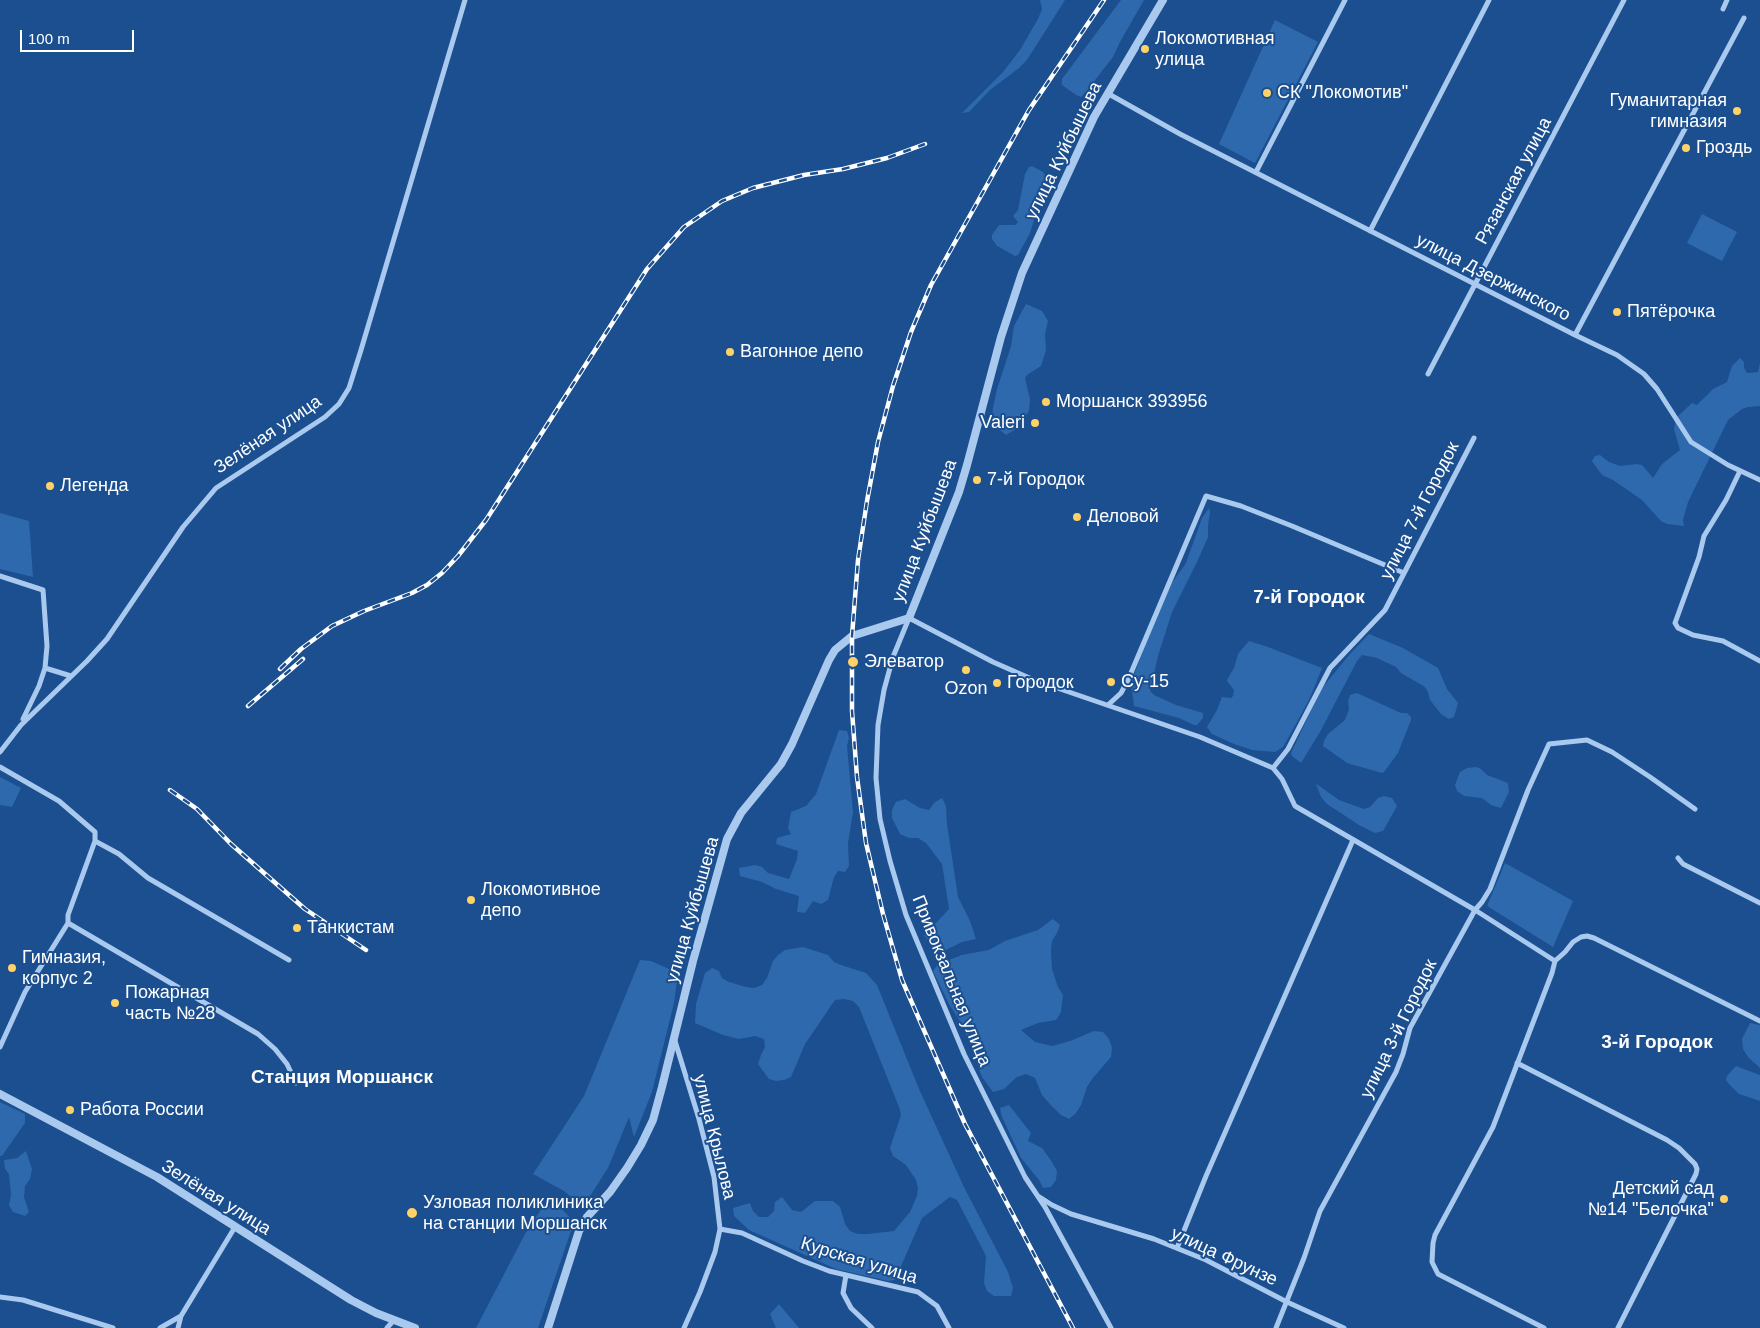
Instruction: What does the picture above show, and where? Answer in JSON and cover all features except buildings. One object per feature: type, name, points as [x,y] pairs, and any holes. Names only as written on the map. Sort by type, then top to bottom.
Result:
[{"type":"street","name":"Зелёная улица","points":[[20,724],[87,661],[107,639],[183,527],[216,488],[325,417],[339,404],[349,388],[465,0]]},
{"type":"street","name":"улица Куйбышева","points":[[548,1328],[579,1231],[587,1217],[610,1192],[627,1168],[653,1120],[715,877],[727,839],[741,813],[781,764],[835,650],[852,636],[908,618],[965,472],[1001,337],[1022,273],[1069,169],[1107,93],[1163,0]]},
{"type":"street","points":[[1256,172],[1345,0]]},
{"type":"street","points":[[1370,231],[1490,0]]},
{"type":"street","name":"Рязанская улица","points":[[1428,374],[1624,0]]},
{"type":"street","points":[[1723,9],[1727,0]]},
{"type":"street","name":"улица Дзержинского","points":[[1107,93],[1180,134],[1576,335],[1744,18]]},
{"type":"street","points":[[1576,335],[1617,355],[1644,374],[1657,389],[1690,442],[1760,480]]},
{"type":"street","name":"улица 7-й Городок","points":[[1273,768],[1288,749],[1330,668],[1385,610],[1474,438]]},
{"type":"street","points":[[1743,472],[1704,536],[1675,623],[1678,628],[1693,635],[1724,641],[1760,661]]},
{"type":"street","points":[[1108,705],[1121,693],[1128,680],[1206,496],[1241,506],[1284,522],[1404,573]]},
{"type":"street","name":"Зелёная улица","points":[[0,576],[43,590],[47,646],[45,668],[39,686],[20,724],[0,752]]},
{"type":"street","points":[[908,618],[993,662],[1034,680],[1200,737],[1273,768],[1282,779],[1295,806],[1475,910],[1554,961]]},
{"type":"street","name":"Привокзальная улица","points":[[908,618],[893,657],[884,690],[878,725],[876,778],[880,819],[890,861],[906,915],[956,1036],[1024,1177],[1046,1205],[1111,1328]]},
{"type":"street","points":[[45,668],[71,676]]},
{"type":"street","name":"улица 3-й Городок","points":[[1276,1328],[1304,1258],[1320,1211],[1396,1072],[1410,1028],[1475,910],[1490,889],[1528,790],[1549,744],[1587,740],[1612,752],[1695,808]]},
{"type":"street","points":[[0,767],[58,801],[95,832],[95,841],[68,916],[68,923],[25,992],[0,1047]]},
{"type":"street","points":[[1178,1248],[1206,1176],[1353,840]]},
{"type":"street","points":[[95,841],[119,854],[148,878],[289,960]]},
{"type":"street","points":[[1678,858],[1683,864],[1760,903]]},
{"type":"street","points":[[68,923],[258,1034],[275,1049],[287,1064],[296,1083]]},
{"type":"street","points":[[1544,1328],[1438,1274],[1432,1262],[1435,1235],[1493,1127],[1552,973],[1554,961],[1573,942],[1581,937],[1594,938],[1760,1021]]},
{"type":"street","name":"улица Крылова","points":[[674,1036],[714,1177],[720,1229],[712,1260],[684,1328]]},
{"type":"street","points":[[1517,1063],[1667,1140],[1679,1148],[1695,1164],[1697,1169],[1618,1328]]},
{"type":"street","name":"Зелёная улица","points":[[0,1094],[157,1177],[330,1288],[376,1314],[414,1328]]},
{"type":"street","name":"улица Фрунзе","points":[[1046,1205],[1178,1248],[1344,1328]]},
{"type":"street","points":[[178,1328],[181,1316],[235,1227]]},
{"type":"street","name":"Курская улица","points":[[720,1229],[742,1233],[803,1261],[846,1276],[918,1292],[937,1306],[949,1328]]},
{"type":"street","points":[[846,1276],[843,1293],[851,1308],[872,1328]]},
{"type":"street","points":[[0,1297],[22,1300],[113,1328]]},
{"type":"street","points":[[160,1328],[181,1316]]},
{"type":"street","points":[[387,1328],[394,1320]]},
{"type":"shaded area","points":[[1040,0],[1065,0],[1027,60],[990,90],[969,112],[962,113],[1003,72],[1020,50],[1042,9]]},
{"type":"shaded area","points":[[1121,0],[1144,0],[1113,57],[1085,93],[1081,97],[1076,95],[1062,85],[1062,79]]},
{"type":"shaded area","name":"СК \"Локомотив\"","points":[[1275,20],[1318,42],[1255,163],[1219,144]]},
{"type":"shaded area","points":[[1032,166],[1043,172],[1045,184],[1034,208],[1034,220],[1030,233],[1018,255],[1015,256],[997,246],[992,239],[992,235],[999,225],[1015,225],[1018,222],[1013,216],[1018,210],[1025,174],[1029,167]]},
{"type":"shaded area","points":[[1702,214],[1737,232],[1722,261],[1687,243]]},
{"type":"shaded area","points":[[1026,304],[1042,311],[1048,321],[1045,334],[1046,350],[1041,366],[1025,378],[1030,399],[1029,411],[1016,429],[1006,435],[994,425],[992,417],[993,408],[1011,346],[1014,326]]},
{"type":"shaded area","points":[[1740,358],[1744,362],[1744,368],[1747,373],[1758,372],[1760,363],[1760,406],[1742,409],[1728,420],[1688,502],[1683,520],[1684,526],[1667,524],[1661,521],[1642,500],[1613,480],[1602,475],[1592,461],[1595,456],[1600,455],[1609,462],[1620,466],[1642,465],[1653,478],[1662,464],[1680,450],[1674,429],[1676,418],[1692,403],[1697,405],[1713,389],[1727,382],[1732,366]]},
{"type":"shaded area","points":[[1209,508],[1208,537],[1172,612],[1158,656],[1150,691],[1154,695],[1176,705],[1203,713],[1203,718],[1197,725],[1194,725],[1179,718],[1134,706],[1131,683],[1147,640],[1172,583],[1186,563],[1202,518]]},
{"type":"shaded area","points":[[0,513],[29,521],[33,577],[0,569]]},
{"type":"shaded area","points":[[1369,634],[1403,648],[1438,668],[1447,689],[1458,703],[1454,717],[1449,719],[1441,714],[1430,700],[1425,687],[1401,673],[1396,667],[1377,658],[1362,655],[1301,763],[1291,753],[1322,688]]},
{"type":"shaded area","points":[[1249,641],[1322,668],[1310,698],[1286,742],[1283,747],[1275,752],[1252,750],[1234,744],[1212,734],[1207,727],[1222,697],[1231,698],[1233,696],[1234,690],[1227,681],[1234,668],[1238,654]]},
{"type":"shaded area","points":[[1357,693],[1401,713],[1407,713],[1411,717],[1398,753],[1382,773],[1347,763],[1323,746],[1328,734],[1345,720],[1349,709],[1348,701],[1350,695]]},
{"type":"shaded area","points":[[839,730],[847,731],[849,738],[847,746],[853,812],[848,843],[849,866],[845,872],[838,871],[834,877],[828,900],[821,904],[813,901],[805,913],[797,912],[799,896],[740,876],[739,868],[755,865],[762,867],[768,873],[789,879],[798,851],[776,844],[777,838],[791,834],[788,828],[791,812],[806,806],[816,794]]},
{"type":"shaded area","points":[[1476,767],[1487,775],[1508,783],[1509,792],[1501,808],[1491,805],[1482,798],[1464,796],[1457,791],[1455,785],[1460,772],[1467,768]]},
{"type":"shaded area","points":[[0,777],[21,788],[12,807],[0,805]]},
{"type":"shaded area","points":[[1316,784],[1339,800],[1364,809],[1370,807],[1378,798],[1384,796],[1392,798],[1397,806],[1383,831],[1375,833],[1327,804],[1321,797]]},
{"type":"shaded area","points":[[942,798],[946,806],[958,897],[970,921],[976,939],[962,942],[946,950],[937,948],[924,936],[929,928],[949,909],[942,864],[926,843],[918,838],[909,838],[900,834],[892,818],[892,810],[896,802],[905,799],[920,808],[929,810],[934,803]]},
{"type":"shaded area","points":[[1505,863],[1573,901],[1553,947],[1487,906]]},
{"type":"shaded area","points":[[1053,919],[1060,925],[1052,941],[1051,950],[1052,969],[1063,995],[1061,1012],[1056,1020],[1038,1023],[1021,1030],[1035,1042],[1052,1046],[1094,1031],[1103,1032],[1109,1039],[1112,1048],[1111,1057],[1092,1079],[1081,1105],[1069,1119],[1061,1115],[1042,1095],[1035,1078],[1026,1074],[1017,1077],[1004,1089],[993,1092],[982,1077],[963,1026],[949,1004],[933,971],[938,964],[962,955],[989,950],[1005,941],[1038,930]]},
{"type":"shaded area","points":[[803,947],[828,955],[834,962],[841,965],[866,973],[877,985],[919,1089],[964,1187],[1008,1272],[1013,1288],[1011,1296],[994,1296],[987,1291],[984,1283],[986,1256],[957,1200],[950,1197],[922,1218],[895,1280],[888,1281],[836,1269],[749,1230],[734,1216],[733,1208],[750,1203],[753,1211],[759,1217],[768,1217],[774,1211],[775,1202],[782,1197],[792,1210],[801,1212],[815,1201],[833,1201],[840,1207],[845,1224],[850,1231],[858,1234],[867,1234],[894,1231],[910,1212],[917,1196],[916,1180],[906,1165],[893,1156],[890,1148],[901,1115],[899,1107],[859,1007],[853,1001],[835,1000],[805,1044],[791,1077],[784,1080],[776,1081],[769,1079],[758,1064],[765,1047],[764,1039],[755,1036],[739,1039],[723,1035],[695,1023],[696,1004],[705,973],[712,968],[719,971],[722,978],[729,982],[754,988],[762,985],[767,978],[773,961],[778,955],[785,950]]},
{"type":"shaded area","points":[[640,960],[651,961],[678,973],[674,1003],[652,1092],[634,1137],[629,1117],[608,1168],[583,1207],[564,1191],[533,1174],[584,1096]]},
{"type":"shaded area","points":[[1750,1023],[1760,1025],[1760,1068],[1748,1057],[1743,1049],[1742,1039]]},
{"type":"shaded area","points":[[1736,1066],[1760,1075],[1760,1101],[1739,1094],[1726,1080],[1727,1076]]},
{"type":"shaded area","points":[[0,1102],[25,1114],[25,1123],[2,1156],[0,1156]]},
{"type":"shaded area","points":[[1009,1105],[1031,1133],[1028,1141],[1042,1148],[1057,1171],[1056,1180],[1051,1187],[1043,1188],[1039,1180],[1021,1158],[1002,1117],[1000,1108]]},
{"type":"shaded area","points":[[26,1151],[32,1169],[30,1179],[25,1186],[24,1197],[29,1212],[25,1216],[13,1212],[9,1205],[11,1195],[9,1174],[5,1169],[4,1160],[17,1158]]},
{"type":"shaded area","points":[[550,1196],[574,1222],[538,1328],[476,1328],[525,1234]]},
{"type":"shaded area","points":[[779,1304],[799,1328],[776,1328],[770,1314]]},
{"type":"railway","points":[[1073,1328],[965,1124],[902,980],[883,914],[866,843],[857,777],[852,711],[852,636],[858,560],[878,442],[893,386],[911,332],[931,285],[1029,110],[1104,0]]},
{"type":"railway","points":[[280,669],[301,649],[332,626],[427,585],[458,556],[486,520],[647,269],[684,227],[722,201],[753,188],[804,175],[843,169],[887,158],[925,144]]},
{"type":"railway","points":[[248,706],[303,659]]},
{"type":"railway","points":[[170,790],[197,809],[231,844],[305,909],[366,950]]},
{"type":"place","name":"Локомотивная улица","points":[[1145,49]]},
{"type":"place","name":"СК \"Локомотив\"","points":[[1267,93]]},
{"type":"place","name":"Гуманитарная гимназия","points":[[1737,111]]},
{"type":"place","name":"Гроздь","points":[[1686,148]]},
{"type":"place","name":"Пятёрочка","points":[[1617,312]]},
{"type":"place","name":"Вагонное депо","points":[[730,352]]},
{"type":"place","name":"Моршанск 393956","points":[[1046,402]]},
{"type":"place","name":"Valeri","points":[[1035,423]]},
{"type":"place","name":"7-й Городок","points":[[977,480]]},
{"type":"place","name":"Легенда","points":[[50,486]]},
{"type":"place","name":"Деловой","points":[[1077,517]]},
{"type":"place","name":"Элеватор","points":[[853,662]]},
{"type":"place","name":"Ozon","points":[[966,670]]},
{"type":"place","name":"Су-15","points":[[1111,682]]},
{"type":"place","name":"Городок","points":[[997,683]]},
{"type":"place","name":"Локомотивное депо","points":[[471,900]]},
{"type":"place","name":"Танкистам","points":[[297,928]]},
{"type":"place","name":"Гимназия, корпус 2","points":[[12,968]]},
{"type":"place","name":"Пожарная часть №28","points":[[115,1003]]},
{"type":"place","name":"Работа России","points":[[70,1110]]},
{"type":"place","name":"Детский сад №14 \"Белочка\"","points":[[1724,1199]]},
{"type":"place","name":"Узловая поликлиника на станции Моршанск","points":[[412,1213]]},
{"type":"district","name":"7-й Городок","points":[[1309,598]]},
{"type":"district","name":"3-й Городок","points":[[1657,1043]]},
{"type":"district","name":"Станция Моршанск","points":[[342,1078]]}]
